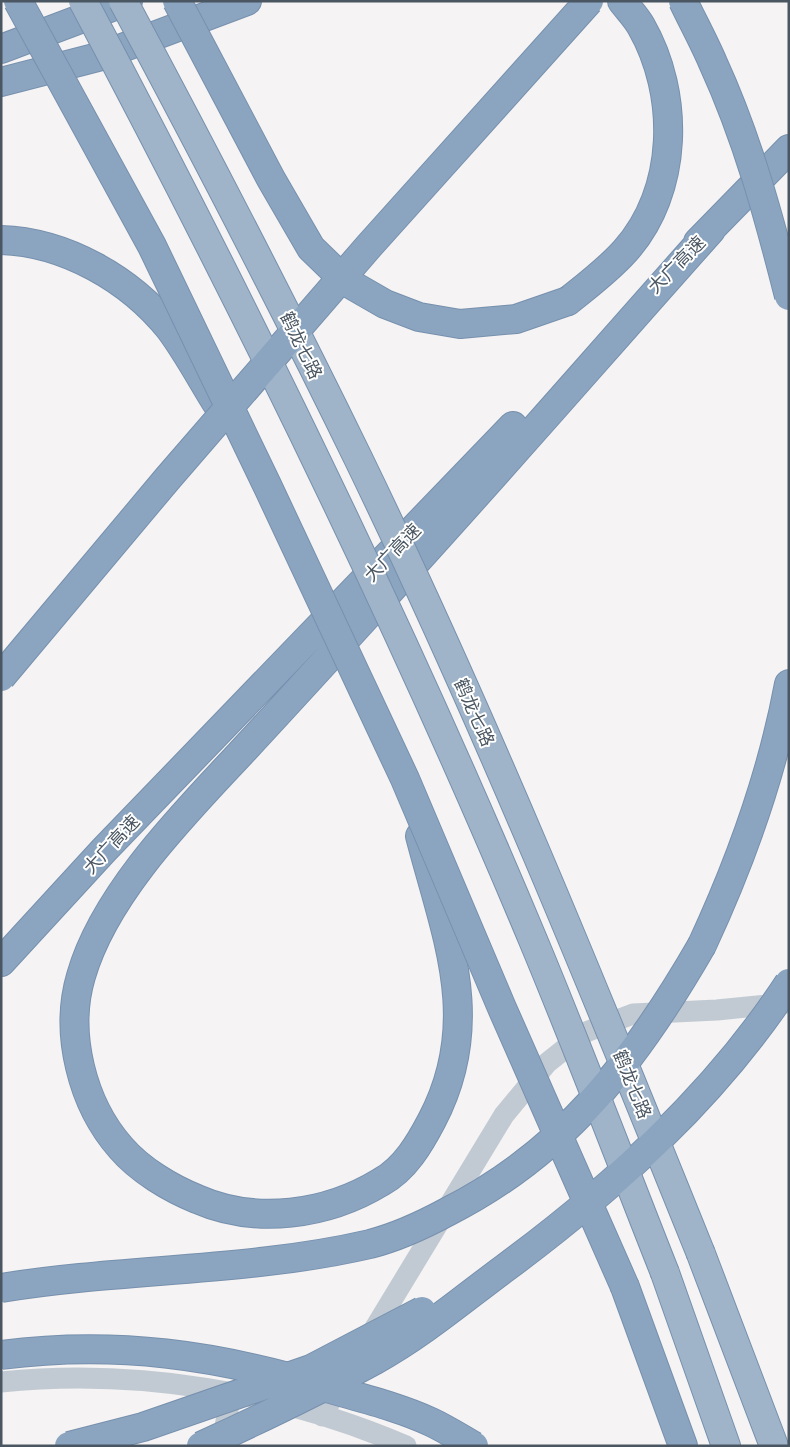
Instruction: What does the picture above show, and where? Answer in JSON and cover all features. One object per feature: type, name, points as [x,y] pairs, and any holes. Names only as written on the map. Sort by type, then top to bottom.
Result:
[{"type":"highway","points":[[18,1],[152,246],[405,779],[506,1017],[625,1287],[682,1446]]},
{"type":"highway","points":[[84,1],[180,184],[327,481],[425,692],[533,940],[665,1273],[726,1446]]},
{"type":"highway","name":"鹤龙七路","points":[[123,1],[235,211],[359,460],[457,672],[592,984],[701,1254],[774,1446]]},
{"type":"highway","points":[[1,49],[128,1]]},
{"type":"highway","points":[[178,1],[271,179],[311,248],[345,281],[385,304],[419,317],[460,324],[516,319],[568,301],[598,278],[626,250],[648,217],[663,179],[669,144],[666,100],[654,56],[640,25],[622,1]]},
{"type":"highway","points":[[1,82],[98,57],[247,1]]},
{"type":"highway","points":[[1,677],[181,463],[369,246],[589,1]]},
{"type":"highway","points":[[683,1],[714,64],[743,139],[768,215],[789,296]]},
{"type":"highway","name":"大广高速","points":[[1,962],[104,850],[511,429],[789,149]]},
{"type":"highway","points":[[405,779],[454,966],[459,1008],[456,1057],[446,1093],[422,1141],[394,1175],[361,1194],[320,1207],[285,1214],[244,1212],[198,1200],[158,1178],[123,1150],[100,1119],[82,1072],[74,1034],[80,979],[97,934],[132,879],[188,810],[439,538],[710,230]]},
{"type":"highway","points":[[1,240],[53,249],[86,263],[129,288],[152,308],[171,330],[267,485]]},
{"type":"highway","points":[[1,1288],[60,1278],[245,1263],[372,1243],[428,1222],[477,1197],[524,1166],[572,1125],[609,1085],[642,1042],[702,945],[728,888],[755,817],[780,732],[789,684]]},
{"type":"highway","points":[[201,1446],[254,1422],[376,1359],[438,1320],[545,1239],[593,1199],[677,1121],[746,1041],[789,983]]},
{"type":"highway","points":[[69,1446],[144,1427],[311,1369],[505,1268]]},
{"type":"highway","points":[[1,1355],[93,1348],[184,1355],[233,1364],[272,1372],[370,1401],[430,1422],[474,1446]]},
{"type":"street","points":[[322,1416],[504,1115],[547,1063],[586,1032],[633,1014],[716,1010],[789,1002]]},
{"type":"street","points":[[1,1382],[50,1377],[117,1378],[193,1385],[322,1416],[369,1430],[406,1446]]},
{"type":"street","points":[[214,1446],[223,1438],[231,1393]]}]
